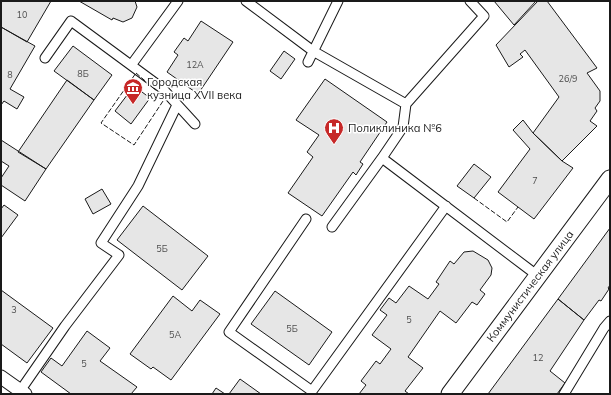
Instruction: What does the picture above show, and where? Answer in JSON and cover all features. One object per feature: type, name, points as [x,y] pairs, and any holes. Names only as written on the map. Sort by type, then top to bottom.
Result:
[{"type":"street","name":"Коммунистическая улица","points":[[450,394],[610,179]]},
{"type":"street","points":[[1,377],[22,392]]},
{"type":"lane","points":[[132,64],[178,1]]},
{"type":"lane","points":[[246,1],[313,51],[406,104]]},
{"type":"lane","points":[[308,62],[338,1]]},
{"type":"lane","points":[[332,228],[404,127],[406,104],[484,16],[470,1]]},
{"type":"lane","points":[[45,58],[71,21],[132,64],[162,88],[195,124]]},
{"type":"lane","points":[[22,392],[65,326],[119,255],[101,243],[138,186],[177,105]]},
{"type":"lane","points":[[382,158],[538,276]]},
{"type":"lane","points":[[306,219],[229,332],[311,393],[446,206]]},
{"type":"lane","points":[[564,394],[604,328],[610,321]]},
{"type":"building","points":[[1,1],[51,1],[27,42],[1,27]]},
{"type":"building","points":[[79,1],[135,1],[137,7],[132,18],[123,22],[113,18],[112,20]]},
{"type":"building","points":[[494,1],[536,1],[514,25]]},
{"type":"building","points":[[538,1],[547,1],[597,68],[587,73],[600,91],[600,101],[595,108],[597,111],[590,121],[597,126],[562,161],[533,133],[559,97],[525,50],[520,54],[523,57],[509,67],[496,45]]},
{"type":"building","points":[[201,21],[233,42],[198,94],[167,72],[178,55],[174,52],[184,38],[188,41]]},
{"type":"building","points":[[1,27],[35,46],[10,89],[24,97],[17,109],[4,101],[1,105]]},
{"type":"building","points":[[73,46],[112,75],[94,100],[54,71]]},
{"type":"building","points":[[284,51],[295,59],[281,79],[270,71]]},
{"type":"building","points":[[325,79],[387,122],[360,162],[363,164],[356,175],[353,172],[322,216],[288,193],[313,157],[307,152],[319,135],[296,120]]},
{"type":"building","points":[[67,80],[94,100],[46,169],[18,152]]},
{"type":"building","name":"Городская кузница XVII века","points":[[134,86],[150,98],[131,124],[115,111]]},
{"type":"building","points":[[523,120],[533,133],[562,161],[573,168],[534,219],[498,192],[530,149],[513,130]]},
{"type":"building","points":[[1,140],[46,169],[25,201],[1,185],[1,178],[9,166],[1,161]]},
{"type":"building","points":[[474,164],[491,177],[474,198],[457,186]]},
{"type":"building","points":[[102,189],[111,204],[93,214],[85,199]]},
{"type":"building","points":[[4,205],[18,215],[1,238],[1,209]]},
{"type":"building","points":[[143,206],[208,256],[182,290],[117,240]]},
{"type":"building","points":[[610,228],[609,289],[601,301],[599,300],[584,320],[558,299]]},
{"type":"building","points":[[473,251],[488,260],[492,268],[491,275],[480,290],[485,294],[477,305],[472,302],[456,323],[440,311],[408,357],[423,368],[405,391],[409,394],[359,394],[366,385],[361,381],[376,361],[380,364],[391,349],[372,335],[387,315],[380,310],[389,298],[396,303],[409,286],[428,299],[439,284],[436,282],[450,261],[454,264],[464,252]]},
{"type":"building","points":[[1,290],[53,328],[27,363],[1,344]]},
{"type":"building","points":[[275,291],[332,332],[309,365],[251,324]]},
{"type":"building","points":[[173,296],[192,311],[200,300],[220,314],[171,380],[153,367],[151,369],[130,354]]},
{"type":"building","points":[[558,299],[584,320],[550,371],[565,383],[557,394],[488,394]]},
{"type":"building","points":[[87,331],[110,348],[100,361],[137,387],[131,394],[71,394],[41,372],[51,358],[62,366]]},
{"type":"building","points":[[240,379],[261,394],[229,394]]},
{"type":"building","points":[[216,388],[225,394],[212,394]]},
{"type":"fence","points":[[136,73],[165,98],[134,145],[101,123],[136,73]]},
{"type":"fence","points":[[474,198],[507,222],[518,207]]},
{"type":"place","name":"Городская кузница XVII века","points":[[133,105]]},
{"type":"place","name":"Поликлиника №6","points":[[334,145]]}]
